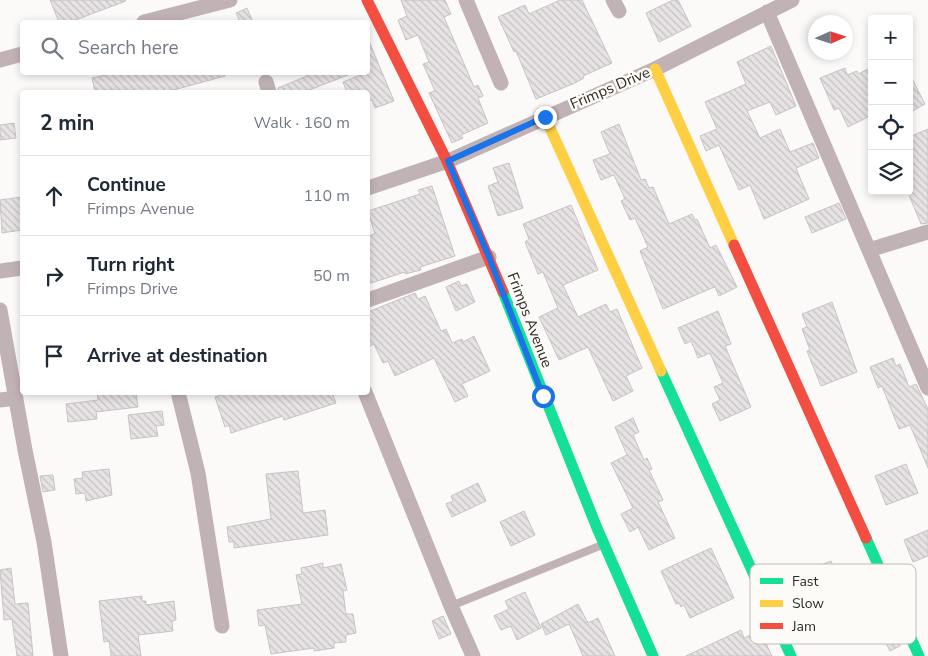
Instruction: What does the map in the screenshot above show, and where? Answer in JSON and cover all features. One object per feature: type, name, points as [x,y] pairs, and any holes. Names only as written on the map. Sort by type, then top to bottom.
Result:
[{"type":"street","points":[[152,20],[230,0]]},
{"type":"street","name":"Frimps Avenue","points":[[367,0],[448,161],[489,257],[604,545],[637,624],[653,656]]},
{"type":"street","name":"Frimps Drive","points":[[370,187],[448,161],[655,69],[792,0]]},
{"type":"street","points":[[470,1],[501,83]]},
{"type":"street","points":[[767,12],[928,388]]},
{"type":"street","points":[[0,60],[20,55]]},
{"type":"street","points":[[655,69],[878,564]]},
{"type":"street","points":[[545,117],[750,566]]},
{"type":"street","points":[[869,250],[928,232]]},
{"type":"street","points":[[370,299],[489,257]]},
{"type":"street","points":[[0,271],[20,268]]},
{"type":"street","points":[[0,310],[44,542],[61,656]]},
{"type":"street","points":[[179,395],[198,473],[222,626]]},
{"type":"street","points":[[366,395],[450,606],[473,656]]},
{"type":"street","points":[[0,400],[16,398]]},
{"type":"street","points":[[786,644],[791,656]]},
{"type":"street","points":[[914,644],[919,656]]},
{"type":"lane","points":[[450,606],[604,545]]},
{"type":"building","points":[[50,0],[126,1],[75,20],[58,20]]},
{"type":"building","points":[[401,0],[445,0],[451,14],[444,17],[474,87],[478,85],[483,96],[478,98],[488,123],[461,135],[463,138],[452,143],[429,93],[435,91],[423,64],[429,62],[418,35],[406,40],[398,20],[407,16]]},
{"type":"building","points":[[560,0],[582,0],[612,63],[583,76],[584,78],[575,83],[536,99],[516,51],[514,52],[498,17],[525,5],[529,14]]},
{"type":"building","points":[[673,0],[678,0],[691,26],[659,42],[646,13]]},
{"type":"building","points":[[247,8],[252,20],[239,20],[236,13]]},
{"type":"building","points":[[370,44],[394,101],[375,108],[372,100],[370,100],[370,90],[346,90],[343,82],[360,75],[370,75]]},
{"type":"building","points":[[771,46],[796,106],[776,115],[770,102],[747,111],[760,138],[780,129],[790,152],[813,143],[819,158],[796,168],[809,199],[764,219],[750,185],[739,190],[719,145],[706,151],[700,136],[717,129],[705,102],[746,84],[737,62]]},
{"type":"building","points":[[845,68],[847,75],[857,71],[858,74],[868,69],[868,117],[848,127],[839,108],[834,110],[820,78]]},
{"type":"building","points":[[106,75],[225,75],[173,90],[95,90],[92,78]]},
{"type":"building","points":[[348,75],[309,90],[278,90],[278,88],[307,76]]},
{"type":"building","points":[[913,81],[925,104],[913,111]]},
{"type":"building","points":[[14,123],[16,138],[0,140],[0,125]]},
{"type":"building","points":[[619,124],[641,180],[645,179],[649,188],[653,187],[669,224],[692,214],[695,220],[697,219],[710,248],[716,245],[737,287],[719,296],[715,287],[663,309],[640,251],[648,247],[635,218],[630,220],[621,201],[625,199],[614,175],[601,180],[593,160],[610,154],[601,132]]},
{"type":"building","points":[[928,129],[928,223],[921,224],[909,195],[913,195],[913,135]]},
{"type":"building","points":[[509,163],[523,208],[498,216],[488,186],[498,182],[493,168]]},
{"type":"building","points":[[432,186],[455,256],[420,267],[421,270],[405,274],[405,272],[370,283],[370,235],[375,234],[370,210],[420,194],[418,190]]},
{"type":"building","points":[[20,197],[20,230],[2,233],[0,200]]},
{"type":"building","points":[[839,203],[846,219],[812,233],[805,217]]},
{"type":"building","points":[[571,205],[598,270],[563,285],[578,317],[606,304],[610,312],[617,309],[642,368],[626,376],[633,391],[613,401],[588,347],[559,360],[539,317],[558,308],[543,272],[538,274],[525,242],[529,239],[523,224]]},
{"type":"building","points":[[459,281],[461,286],[467,284],[475,302],[456,311],[446,287]]},
{"type":"building","points":[[415,293],[418,299],[425,296],[441,331],[446,329],[452,343],[462,339],[463,342],[474,336],[490,371],[462,384],[468,396],[455,402],[434,358],[395,376],[388,361],[383,363],[374,344],[370,346],[370,311]]},
{"type":"building","points":[[832,302],[857,372],[821,386],[807,351],[810,350],[802,329],[807,327],[802,314]]},
{"type":"building","points":[[718,311],[731,344],[725,346],[751,407],[720,421],[712,404],[720,400],[714,387],[723,383],[710,353],[698,358],[691,341],[685,344],[678,328]]},
{"type":"building","points":[[893,358],[896,366],[900,364],[909,387],[916,384],[928,409],[928,468],[910,425],[899,429],[882,386],[878,388],[870,367]]},
{"type":"building","points":[[97,395],[136,395],[138,407],[96,412],[97,419],[68,422],[66,404],[98,400]]},
{"type":"building","points":[[221,395],[333,395],[336,403],[284,420],[283,416],[231,433],[229,425],[225,427],[215,397]]},
{"type":"building","points":[[162,411],[164,425],[156,426],[158,436],[131,439],[128,415]]},
{"type":"building","points":[[633,418],[639,432],[633,435],[644,460],[647,458],[652,469],[649,470],[663,500],[658,502],[675,538],[649,550],[638,527],[630,532],[621,514],[633,508],[611,463],[627,455],[615,427]]},
{"type":"building","points":[[906,464],[918,493],[886,505],[875,476]]},
{"type":"building","points":[[109,469],[112,495],[86,501],[85,493],[76,494],[74,479],[83,478],[82,472]]},
{"type":"building","points":[[298,471],[303,513],[325,510],[328,535],[234,548],[234,542],[229,542],[227,527],[271,519],[266,474]]},
{"type":"building","points":[[53,475],[55,490],[43,492],[40,476]]},
{"type":"building","points":[[478,483],[486,501],[452,517],[446,504],[453,501],[451,496]]},
{"type":"building","points":[[524,511],[535,535],[511,546],[500,522]]},
{"type":"building","points":[[928,530],[928,556],[913,562],[904,540]]},
{"type":"building","points":[[711,548],[734,598],[690,618],[684,605],[681,607],[679,603],[676,604],[661,571]]},
{"type":"building","points":[[323,563],[323,568],[341,564],[347,590],[343,591],[346,614],[353,614],[356,633],[346,635],[346,642],[334,643],[334,648],[314,651],[314,648],[271,654],[265,625],[259,626],[257,610],[302,604],[296,575],[302,574],[301,568]]},
{"type":"building","points":[[11,568],[15,604],[28,603],[33,656],[17,656],[12,619],[4,620],[0,570]]},
{"type":"building","points":[[525,592],[541,628],[517,640],[511,626],[501,630],[494,616],[509,609],[505,601]]},
{"type":"building","points":[[142,596],[142,601],[146,601],[146,605],[174,601],[176,620],[172,621],[173,631],[138,635],[141,656],[111,656],[109,641],[104,642],[99,601]]},
{"type":"building","points":[[578,604],[588,623],[598,618],[615,656],[583,656],[569,624],[546,635],[541,624]]},
{"type":"building","points":[[443,616],[451,634],[439,639],[432,621]]},
{"type":"building","points":[[741,630],[744,638],[750,635],[750,644],[766,644],[772,656],[686,656]]},
{"type":"building","points":[[886,644],[899,644],[900,646],[890,651]]},
{"type":"traffic: fast","points":[[503,292],[597,528],[653,656]]},
{"type":"traffic: fast","points":[[661,371],[750,566]]},
{"type":"traffic: fast","points":[[866,538],[878,564]]},
{"type":"traffic: fast","points":[[786,644],[791,656]]},
{"type":"traffic: fast","points":[[914,644],[919,656]]},
{"type":"traffic: slow","points":[[655,69],[734,245]]},
{"type":"traffic: slow","points":[[545,117],[661,371]]},
{"type":"traffic: jam","points":[[367,0],[446,159],[503,292]]},
{"type":"traffic: jam","points":[[734,245],[866,538]]},
{"type":"route","points":[[543,396],[489,257],[448,161],[545,117]]}]
